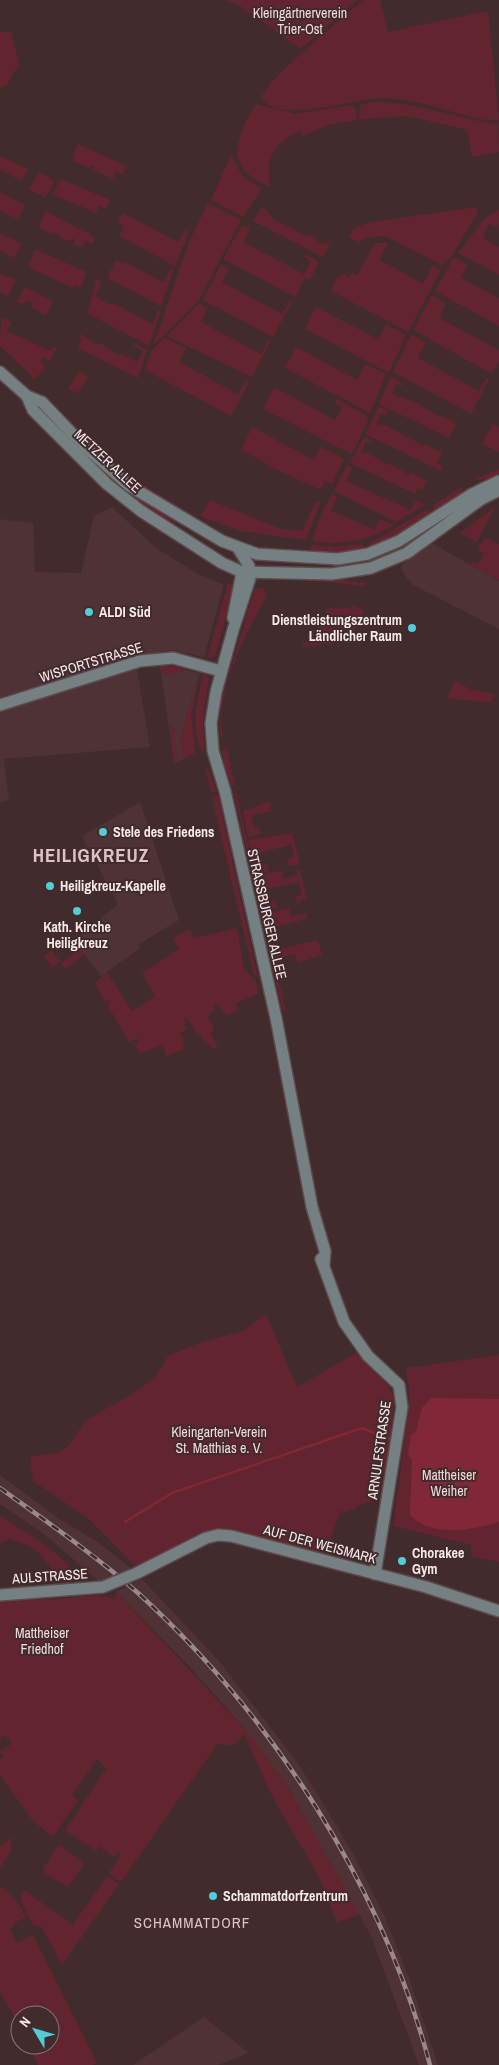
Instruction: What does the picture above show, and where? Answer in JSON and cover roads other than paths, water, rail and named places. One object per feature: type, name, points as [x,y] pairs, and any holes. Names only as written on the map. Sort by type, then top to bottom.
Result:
[{"type":"street","name":"METZER ALLEE","points":[[0,372],[27,396],[42,402],[118,478],[188,522],[238,548],[257,554],[283,557]]},
{"type":"street","name":"METZER ALLEE","points":[[27,396],[33,410],[107,484],[141,512],[222,563],[247,570]]},
{"type":"street","points":[[247,570],[283,557],[338,560],[377,551],[399,541],[472,494],[499,481]]},
{"type":"street","points":[[247,570],[332,574],[371,568],[407,553],[480,500],[499,490]]},
{"type":"street","points":[[238,548],[247,570]]},
{"type":"street","name":"STRASSBURGER ALLEE","points":[[247,570],[248,588],[233,630],[212,710],[213,751],[225,791],[279,1035],[312,1207]]},
{"type":"street","name":"WISPORTSTRASSE","points":[[0,706],[140,661],[173,658],[221,671]]},
{"type":"street","name":"ARNULFSTRASSE","points":[[312,1207],[325,1251],[324,1264],[337,1306],[349,1331],[368,1356],[394,1380],[401,1392],[402,1407],[375,1574]]},
{"type":"street","name":"AUF DER WEISMARK","points":[[103,1587],[137,1573],[206,1538],[218,1535],[231,1536],[426,1587],[499,1611]]},
{"type":"street","name":"AULSTRASSE","points":[[0,1594],[103,1587]]},
{"type":"waterway","points":[[125,1522],[172,1493],[362,1428],[392,1440]]},
{"type":"railway","points":[[0,1488],[88,1552],[138,1593],[187,1641],[234,1694],[277,1750],[317,1809],[353,1870],[384,1934],[409,1999],[430,2065]]},
{"type":"place","name":"ALDI Süd","points":[[89,612]]},
{"type":"place","name":"Dienstleistungszentrum Ländlicher Raum","points":[[412,628]]},
{"type":"place","name":"Stele des Friedens","points":[[103,832]]},
{"type":"place","name":"Heiligkreuz-Kapelle","points":[[50,886]]},
{"type":"place","name":"Kath. Kirche Heiligkreuz","points":[[77,911]]},
{"type":"place","name":"Chorakee Gym","points":[[402,1561]]},
{"type":"place","name":"Schammatdorfzentrum","points":[[213,1896]]},
{"type":"district","name":"HEILIGKREUZ","points":[[91,855]]},
{"type":"district","name":"SCHAMMATDORF","points":[[192,1923]]},
{"type":"park label","name":"Kleingärtnerverein Trier-Ost","points":[[300,22]]},
{"type":"park label","name":"Kleingarten-Verein St. Matthias e. V.","points":[[219,1440]]},
{"type":"park label","name":"Mattheiser Weiher","points":[[449,1484]]},
{"type":"park label","name":"Mattheiser Friedhof","points":[[42,1642]]}]
